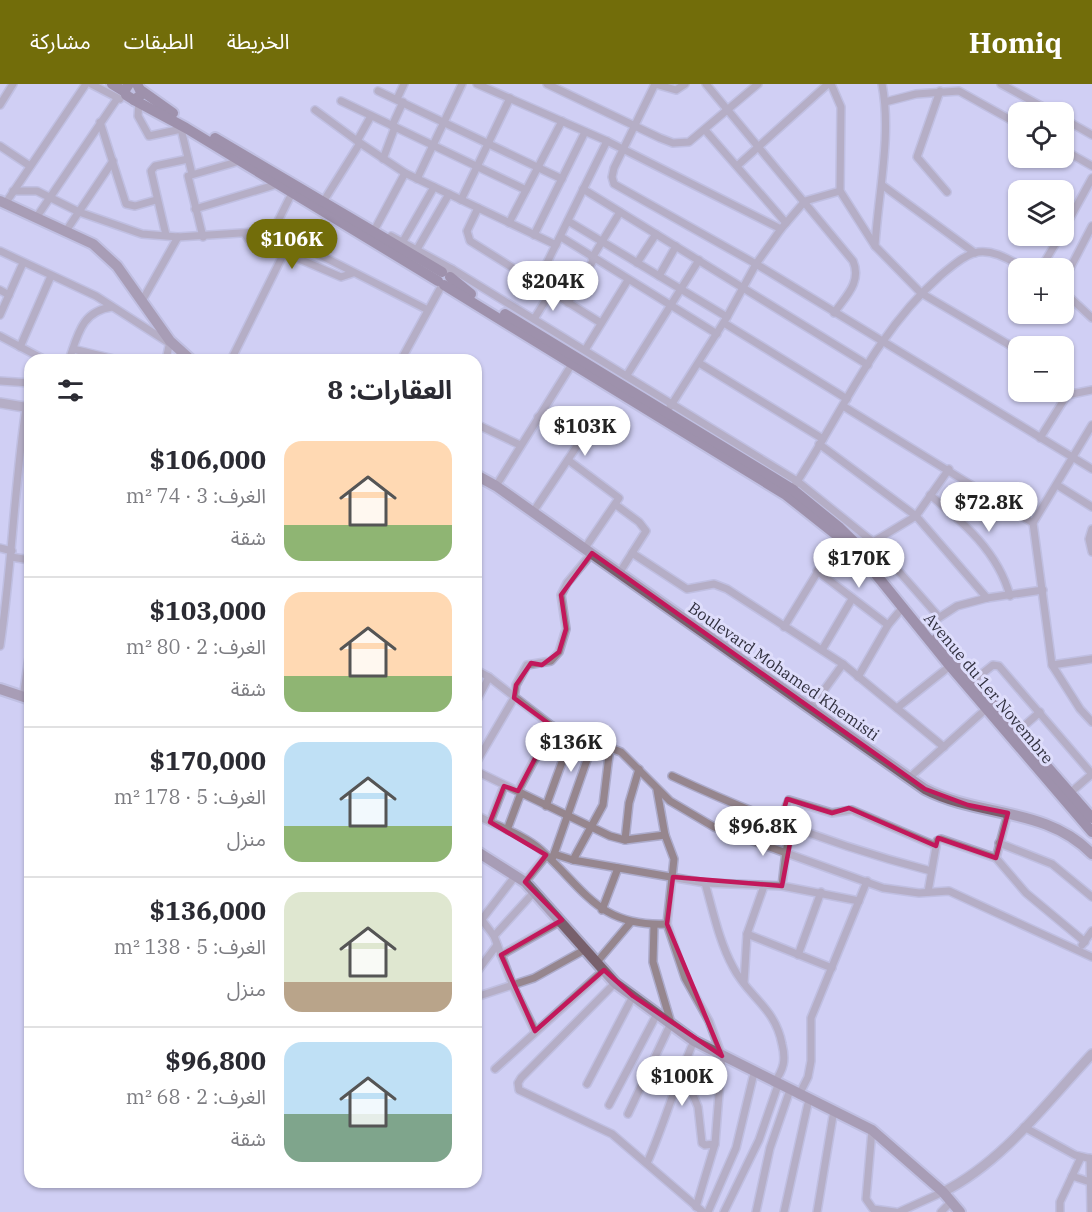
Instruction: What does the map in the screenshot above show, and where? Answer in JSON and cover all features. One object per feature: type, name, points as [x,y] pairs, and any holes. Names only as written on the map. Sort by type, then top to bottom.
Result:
[{"type":"main road","name":"Avenue du 1er Novembre","points":[[112,84],[155,102],[324,200],[469,292],[667,412],[795,485],[860,546],[950,666],[1092,832]]},
{"type":"main road","name":"Avenue du 1er Novembre","points":[[134,92],[149,107],[184,129],[292,193],[445,277],[572,364],[667,412],[786,495],[839,537],[870,567],[1092,818]]},
{"type":"main road","points":[[2,202],[93,244],[117,266],[171,342],[184,354]]},
{"type":"main road","name":"Boulevard Mohamed Khemisti","points":[[482,478],[620,572],[909,778],[943,798],[1032,817],[1075,839],[1092,854]]},
{"type":"main road","points":[[0,688],[24,697]]},
{"type":"main road","points":[[482,855],[516,875],[535,891],[615,982],[657,1014],[694,1041],[872,1130],[943,1192],[960,1212]]},
{"type":"street","points":[[0,105],[13,84]]},
{"type":"street","points":[[2,202],[13,191],[86,84]]},
{"type":"street","points":[[91,84],[134,92]]},
{"type":"street","points":[[383,159],[404,84]]},
{"type":"street","points":[[417,179],[462,84]]},
{"type":"street","points":[[477,84],[608,141],[784,226]]},
{"type":"street","points":[[547,84],[679,144],[689,142],[705,130],[758,84]]},
{"type":"street","points":[[685,84],[676,90],[655,84],[614,168],[612,177],[614,184],[756,264],[1092,469]]},
{"type":"street","points":[[706,84],[853,261],[857,271],[855,282],[834,313]]},
{"type":"street","points":[[737,166],[830,84],[841,107],[840,191],[875,246],[921,293],[1008,344]]},
{"type":"street","points":[[875,246],[882,185],[885,102],[882,84]]},
{"type":"street","points":[[913,84],[916,94]]},
{"type":"street","points":[[1002,84],[1034,102]]},
{"type":"street","points":[[885,102],[916,94],[962,88],[1008,118]]},
{"type":"street","points":[[378,91],[562,179]]},
{"type":"street","points":[[940,91],[917,157],[947,192]]},
{"type":"street","points":[[134,92],[138,116],[149,136],[184,129],[192,174]]},
{"type":"street","points":[[36,218],[100,122],[134,92]]},
{"type":"street","points":[[460,200],[510,98]]},
{"type":"street","points":[[341,101],[526,190]]},
{"type":"street","points":[[141,122],[149,107]]},
{"type":"street","points":[[315,110],[405,173],[556,245]]},
{"type":"street","points":[[371,116],[359,142],[324,200],[416,250],[445,277],[534,319],[627,375],[667,412],[726,320],[756,264],[784,226],[805,201],[840,191]]},
{"type":"street","points":[[509,223],[562,121]]},
{"type":"street","points":[[100,122],[126,204],[135,206],[156,200]]},
{"type":"street","points":[[1074,125],[1092,135]]},
{"type":"street","points":[[705,130],[737,166],[784,226]]},
{"type":"street","points":[[534,235],[585,132]]},
{"type":"street","points":[[537,283],[608,141]]},
{"type":"street","points":[[0,146],[30,166]]},
{"type":"street","points":[[1074,156],[1092,166]]},
{"type":"street","points":[[166,235],[156,200],[152,168],[188,159]]},
{"type":"street","points":[[66,231],[113,161]]},
{"type":"street","points":[[203,237],[187,179],[192,174],[240,161]]},
{"type":"street","points":[[376,227],[405,173]]},
{"type":"street","points":[[1074,211],[1092,178]]},
{"type":"street","points":[[195,209],[278,184]]},
{"type":"street","points":[[882,185],[975,253],[1002,255],[1008,259]]},
{"type":"street","points":[[402,243],[434,187]]},
{"type":"street","points":[[583,189],[868,365]]},
{"type":"street","points":[[13,191],[37,191],[79,212],[142,234],[203,237],[273,231],[428,310]]},
{"type":"street","points":[[269,246],[273,231],[292,193]]},
{"type":"street","points":[[416,250],[449,195]]},
{"type":"street","points":[[478,208],[468,228],[467,238],[601,323]]},
{"type":"street","points":[[568,303],[620,212]]},
{"type":"street","points":[[568,221],[680,289],[847,399]]},
{"type":"street","points":[[1074,261],[1092,226]]},
{"type":"street","points":[[244,234],[251,243],[269,246],[341,277],[353,273]]},
{"type":"street","points":[[637,263],[656,234]]},
{"type":"street","points":[[142,301],[178,237]]},
{"type":"street","points":[[561,237],[717,334]]},
{"type":"street","points":[[659,276],[676,246]]},
{"type":"street","points":[[0,251],[96,296],[171,342],[168,354]]},
{"type":"street","points":[[234,354],[284,253]]},
{"type":"street","points":[[939,617],[873,542],[795,485],[882,342],[921,293],[956,263],[975,253]]},
{"type":"street","points":[[627,375],[699,260]]},
{"type":"street","points":[[0,315],[23,263]]},
{"type":"street","points":[[20,347],[51,276]]},
{"type":"street","points":[[404,354],[445,277]]},
{"type":"street","points":[[585,350],[628,280]]},
{"type":"street","points":[[0,290],[9,295]]},
{"type":"street","points":[[534,319],[551,292]]},
{"type":"street","points":[[1074,301],[1092,318]]},
{"type":"street","points":[[71,354],[92,313],[112,307]]},
{"type":"street","points":[[0,336],[33,354]]},
{"type":"street","points":[[73,349],[93,354]]},
{"type":"street","points":[[699,363],[821,442],[916,516],[987,598]]},
{"type":"street","points":[[496,486],[572,364]]},
{"type":"street","points":[[0,381],[24,383]]},
{"type":"street","points":[[1074,392],[1092,390]]},
{"type":"street","points":[[1040,438],[1060,402]]},
{"type":"street","points":[[0,403],[24,407]]},
{"type":"street","points":[[843,406],[949,469],[1033,523]]},
{"type":"street","points":[[533,512],[577,448],[576,443],[538,417]]},
{"type":"street","points":[[1092,425],[1033,523],[1052,665],[1080,709],[1092,722]]},
{"type":"street","points":[[482,427],[520,445]]},
{"type":"street","points":[[0,646],[3,605],[11,554],[18,458],[24,428]]},
{"type":"street","points":[[482,753],[514,698],[516,684],[527,665],[551,661],[559,652],[566,628],[561,595],[619,498],[568,460]]},
{"type":"street","points":[[873,542],[916,516],[949,469]]},
{"type":"street","points":[[1057,485],[1092,507]]},
{"type":"street","points":[[930,495],[953,514],[994,557],[1005,577],[1010,596]]},
{"type":"street","points":[[615,505],[639,522],[646,531],[620,572]]},
{"type":"street","points":[[1092,529],[1089,539],[1092,552]]},
{"type":"street","points":[[784,627],[839,537]]},
{"type":"street","points":[[0,548],[24,558]]},
{"type":"street","points":[[632,554],[687,589],[714,584],[727,589],[843,663],[944,747]]},
{"type":"street","points":[[817,571],[888,625]]},
{"type":"street","points":[[923,628],[957,606],[987,598],[1043,590]]},
{"type":"street","points":[[822,650],[852,599]]},
{"type":"street","points":[[858,677],[888,625],[903,607]]},
{"type":"street","points":[[1052,665],[1092,659]]},
{"type":"street","points":[[811,708],[843,663]]},
{"type":"street","points":[[973,681],[993,664],[999,666],[1040,712],[1092,774],[1070,792]]},
{"type":"street","points":[[897,708],[950,666]]},
{"type":"street","points":[[482,673],[552,726],[594,740],[628,757],[657,790],[677,806],[714,827],[786,850],[883,888],[928,892],[942,890],[963,896],[1092,957]]},
{"type":"street","points":[[482,690],[489,677]]},
{"type":"street","points":[[909,778],[986,709]]},
{"type":"street","points":[[1017,732],[1040,712]]},
{"type":"street","points":[[507,830],[519,792],[552,726]]},
{"type":"street","points":[[546,806],[573,732]]},
{"type":"street","points":[[552,862],[594,740]]},
{"type":"street","points":[[573,860],[603,806],[610,747]]},
{"type":"street","points":[[625,840],[629,803],[639,769]]},
{"type":"street","points":[[482,774],[566,817],[625,840],[665,835]]},
{"type":"street","points":[[672,776],[737,807],[878,858],[930,872]]},
{"type":"street","points":[[490,822],[504,786]]},
{"type":"street","points":[[657,790],[665,835],[674,859],[667,924],[685,978],[709,1021],[722,1056],[715,1144],[696,1207]]},
{"type":"street","points":[[780,822],[789,800],[832,813],[849,809],[936,846]]},
{"type":"street","points":[[996,858],[1008,813]]},
{"type":"street","points":[[482,818],[536,846],[602,910],[630,923],[667,924]]},
{"type":"street","points":[[782,886],[786,850],[793,827]]},
{"type":"street","points":[[928,892],[936,846],[938,840],[941,839],[996,858],[1026,893],[1085,942]]},
{"type":"street","points":[[999,843],[1052,864],[1092,897]]},
{"type":"street","points":[[554,854],[573,860],[705,883],[782,886],[859,901]]},
{"type":"street","points":[[525,882],[546,856]]},
{"type":"street","points":[[602,910],[618,868]]},
{"type":"street","points":[[516,875],[482,920],[494,936],[513,986],[535,1031]]},
{"type":"street","points":[[756,1212],[770,1148],[808,1077],[811,1061],[811,1018],[867,881]]},
{"type":"street","points":[[705,883],[724,949],[734,970],[768,1009],[781,1034],[784,1062],[759,1140],[724,1212]]},
{"type":"street","points":[[744,983],[747,934],[765,886]]},
{"type":"street","points":[[494,936],[535,891]]},
{"type":"street","points":[[798,955],[821,892]]},
{"type":"street","points":[[501,955],[562,920]]},
{"type":"street","points":[[495,1069],[600,966],[630,923]]},
{"type":"street","points":[[628,1114],[671,1023],[653,962],[654,925]]},
{"type":"street","points":[[1078,949],[1092,931]]},
{"type":"street","points":[[747,934],[832,968]]},
{"type":"street","points":[[482,965],[497,945]]},
{"type":"street","points":[[482,995],[513,986],[552,970],[586,949]]},
{"type":"street","points":[[615,982],[521,1078],[517,1086],[522,1093],[612,1134],[703,1212]]},
{"type":"street","points":[[587,1084],[633,996]]},
{"type":"street","points":[[609,1105],[657,1014]]},
{"type":"street","points":[[647,1162],[663,1126],[694,1041]]},
{"type":"street","points":[[900,1212],[943,1192],[980,1169],[1024,1127],[1092,1054]]},
{"type":"street","points":[[682,1069],[698,1107],[702,1143],[715,1144]]},
{"type":"street","points":[[708,1212],[736,1148],[754,1073]]},
{"type":"street","points":[[784,1212],[799,1095]]},
{"type":"street","points":[[817,1212],[834,1110]]},
{"type":"street","points":[[1024,1127],[1089,1158]]},
{"type":"street","points":[[872,1130],[866,1199],[873,1209],[895,1212]]},
{"type":"street","points":[[1060,1212],[1060,1202],[1072,1176],[1089,1158]]},
{"type":"street","points":[[1089,1158],[1091,1212]]},
{"type":"street","points":[[1072,1176],[1090,1182]]},
{"type":"street","points":[[942,1212],[951,1202]]},
{"type":"highlighted area","points":[[592,553],[925,789],[968,805],[1008,813],[996,858],[938,838],[936,846],[849,808],[832,813],[787,799],[780,822],[793,827],[782,886],[673,877],[667,924],[722,1056],[633,996],[604,970],[535,1031],[501,955],[562,920],[525,882],[546,855],[490,822],[504,786],[518,791],[552,726],[514,698],[516,685],[531,663],[542,665],[559,652],[566,629],[561,595]]}]
